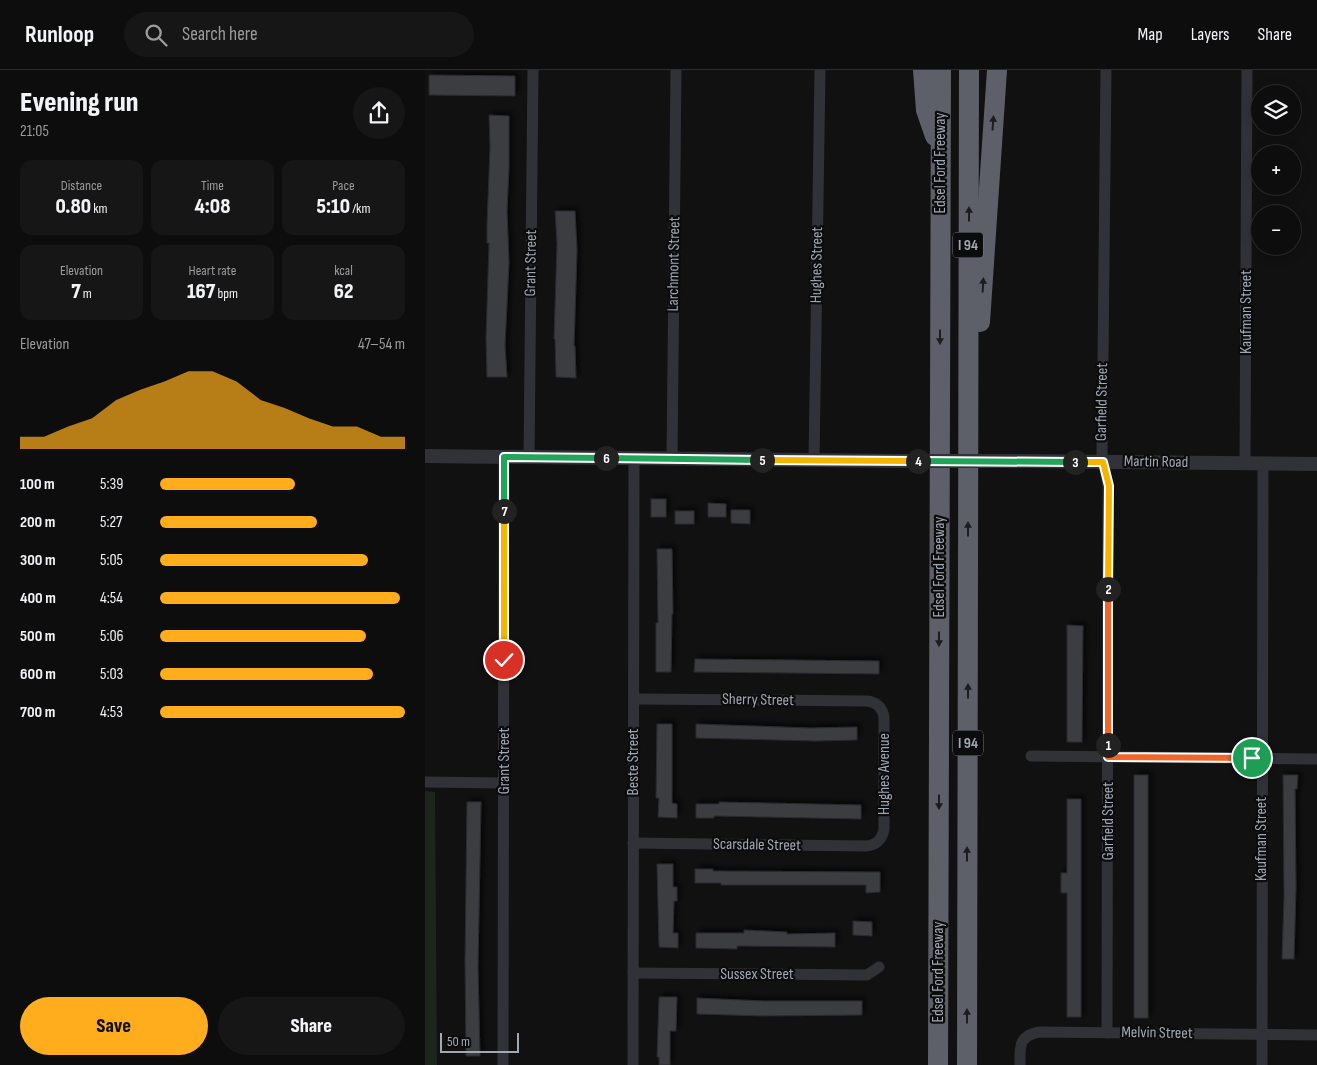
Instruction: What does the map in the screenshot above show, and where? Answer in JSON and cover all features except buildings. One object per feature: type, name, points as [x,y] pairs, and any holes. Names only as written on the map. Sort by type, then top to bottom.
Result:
[{"type":"highway","points":[[923,70],[926,110],[941,153]]},
{"type":"highway","name":"Edsel Ford Freeway","points":[[938,1063],[941,70]]},
{"type":"highway","name":"Edsel Ford Freeway","points":[[967,1065],[969,70]]},
{"type":"highway","points":[[968,421],[981,315],[997,70]]},
{"type":"street","name":"Grant Street","points":[[529,457],[533,70]]},
{"type":"street","name":"Larchmont Street","points":[[672,459],[676,70]]},
{"type":"street","name":"Hughes Street","points":[[815,460],[820,70]]},
{"type":"street","name":"Garfield Street","points":[[1105,70],[1102,454],[1109,486],[1107,1033]]},
{"type":"street","name":"Kaufman Street","points":[[1245,463],[1247,70]]},
{"type":"street","name":"Martin Road","points":[[425,456],[1317,464]]},
{"type":"street","name":"Grant Street","points":[[503,1065],[504,457]]},
{"type":"street","name":"Beste Street","points":[[633,1065],[634,458]]},
{"type":"street","name":"Kaufman Street","points":[[1262,1065],[1261,758],[1263,464]]},
{"type":"street","name":"Sherry Street","points":[[634,699],[867,701],[881,707]]},
{"type":"street","name":"Hughes Avenue","points":[[879,841],[884,830],[884,718],[881,707]]},
{"type":"street","points":[[1031,756],[1317,759]]},
{"type":"street","points":[[425,782],[504,783]]},
{"type":"street","name":"Scarsdale Street","points":[[633,843],[872,846],[879,841]]},
{"type":"street","name":"Sussex Street","points":[[633,973],[867,975],[879,967]]},
{"type":"street","name":"Melvin Street","points":[[1020,1064],[1021,1044],[1026,1036],[1033,1033],[1317,1035]]},
{"type":"shaded area","points":[[425,791],[435,792],[437,1065],[425,1065]]},
{"type":"route","points":[[504,660],[504,457],[1103,462],[1109,486],[1108,757],[1252,758]]}]
